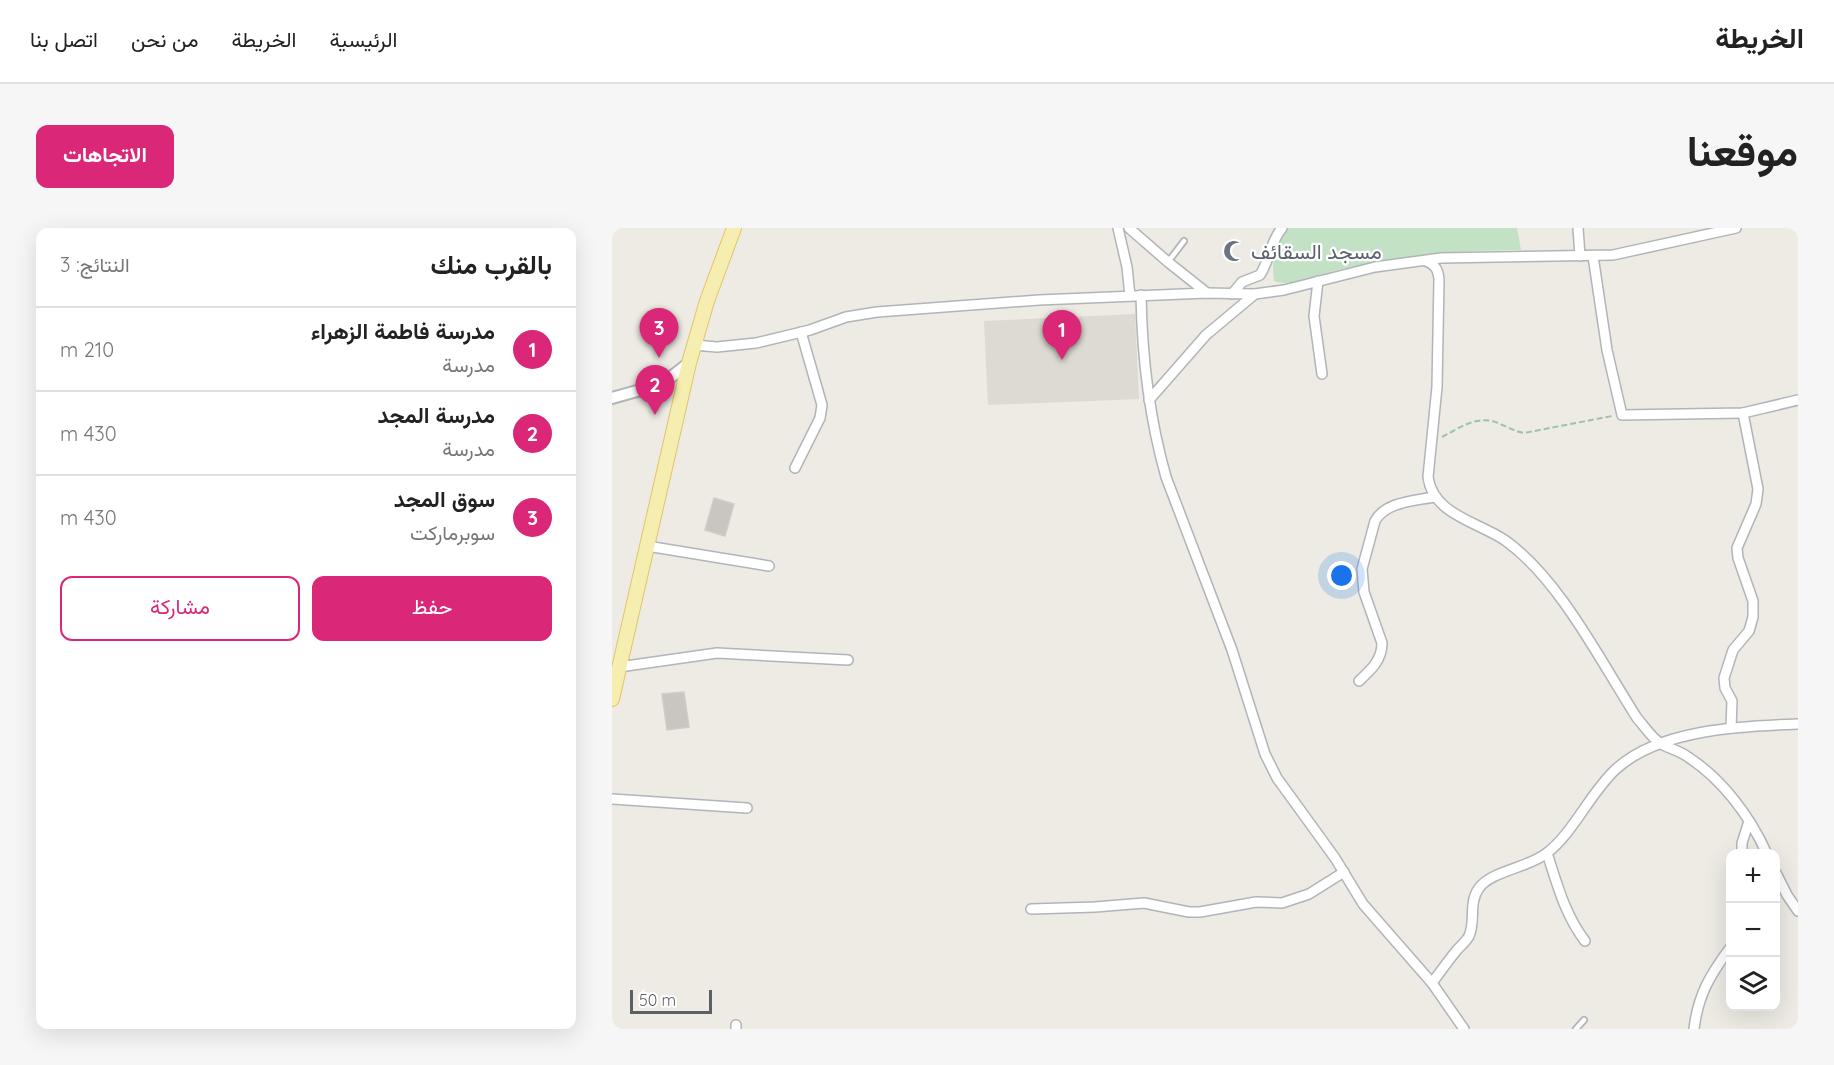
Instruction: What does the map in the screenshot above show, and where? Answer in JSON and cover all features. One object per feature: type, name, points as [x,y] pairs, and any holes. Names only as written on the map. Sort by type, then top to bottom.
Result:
[{"type":"main road","points":[[613,692],[689,363],[707,301],[734,228]]},
{"type":"street","points":[[1119,228],[1130,296]]},
{"type":"street","points":[[1129,228],[1207,293]]},
{"type":"street","points":[[1232,294],[1242,282],[1260,275],[1267,263],[1273,241],[1282,228]]},
{"type":"street","points":[[1578,228],[1580,256]]},
{"type":"street","points":[[694,345],[717,347],[735,345],[801,332],[846,317],[878,312],[1141,295],[1254,294],[1284,290],[1375,267],[1468,256],[1593,256],[1629,252],[1736,228]]},
{"type":"street","points":[[1593,256],[1607,350],[1622,415],[1743,413],[1798,400]]},
{"type":"street","points":[[1426,261],[1434,265],[1439,279],[1437,387],[1428,477],[1434,497],[1449,509],[1506,541],[1543,578],[1563,603],[1637,718],[1661,744],[1687,756],[1726,791],[1749,821],[1764,849]]},
{"type":"street","points":[[1318,281],[1314,316],[1322,374]]},
{"type":"street","points":[[1149,400],[1200,341],[1254,294]]},
{"type":"street","points":[[1141,295],[1143,352],[1149,400],[1166,477],[1232,650],[1265,754],[1277,778],[1344,872],[1363,904],[1432,983],[1464,1029]]},
{"type":"street","points":[[795,468],[821,412],[819,394],[801,332]]},
{"type":"street","points":[[612,398],[662,384],[689,363]]},
{"type":"street","points":[[1731,728],[1732,700],[1725,688],[1724,678],[1733,650],[1749,631],[1753,617],[1753,602],[1738,558],[1737,548],[1756,504],[1758,489],[1743,413]]},
{"type":"street","points":[[1359,681],[1378,661],[1383,651],[1383,642],[1364,592],[1362,569],[1375,521],[1379,514],[1387,508],[1434,497]]},
{"type":"street","points":[[647,546],[769,566]]},
{"type":"street","points":[[619,667],[717,653],[848,660]]},
{"type":"street","points":[[1432,983],[1469,936],[1472,903],[1480,885],[1531,863],[1547,853],[1616,769],[1638,754],[1679,738],[1731,728],[1798,724]]},
{"type":"street","points":[[612,799],[747,808]]},
{"type":"street","points":[[1742,849],[1749,821]]},
{"type":"street","points":[[1547,853],[1573,924],[1585,941]]},
{"type":"street","points":[[1031,909],[1144,903],[1200,912],[1249,903],[1282,903],[1309,894],[1344,872]]},
{"type":"street","points":[[1780,881],[1798,911]]},
{"type":"street","points":[[1694,1029],[1696,1012],[1711,973],[1726,954]]},
{"type":"lane","points":[[1168,262],[1184,241]]},
{"type":"lane","points":[[1576,1029],[1584,1020]]},
{"type":"path","points":[[1432,442],[1468,423],[1480,420],[1493,421],[1524,433],[1622,415]]},
{"type":"shaded area","points":[[1135,314],[1139,399],[988,405],[984,321]]},
{"type":"green space","points":[[1288,228],[1517,228],[1521,250],[1474,251],[1383,261],[1337,270],[1296,282],[1281,283],[1274,281],[1273,267],[1277,246]]},
{"type":"building","points":[[714,498],[734,504],[725,536],[705,530]]},
{"type":"building","points":[[684,692],[689,727],[667,730],[662,694]]},
{"type":"place","name":"مسجد السقائف","points":[[1234,251]]},
{"type":"place","name":"سوق المجد","points":[[659,358]]},
{"type":"place","name":"مدرسة فاطمة الزهراء","points":[[1062,360]]},
{"type":"place","name":"مدرسة المجد","points":[[655,415]]}]
